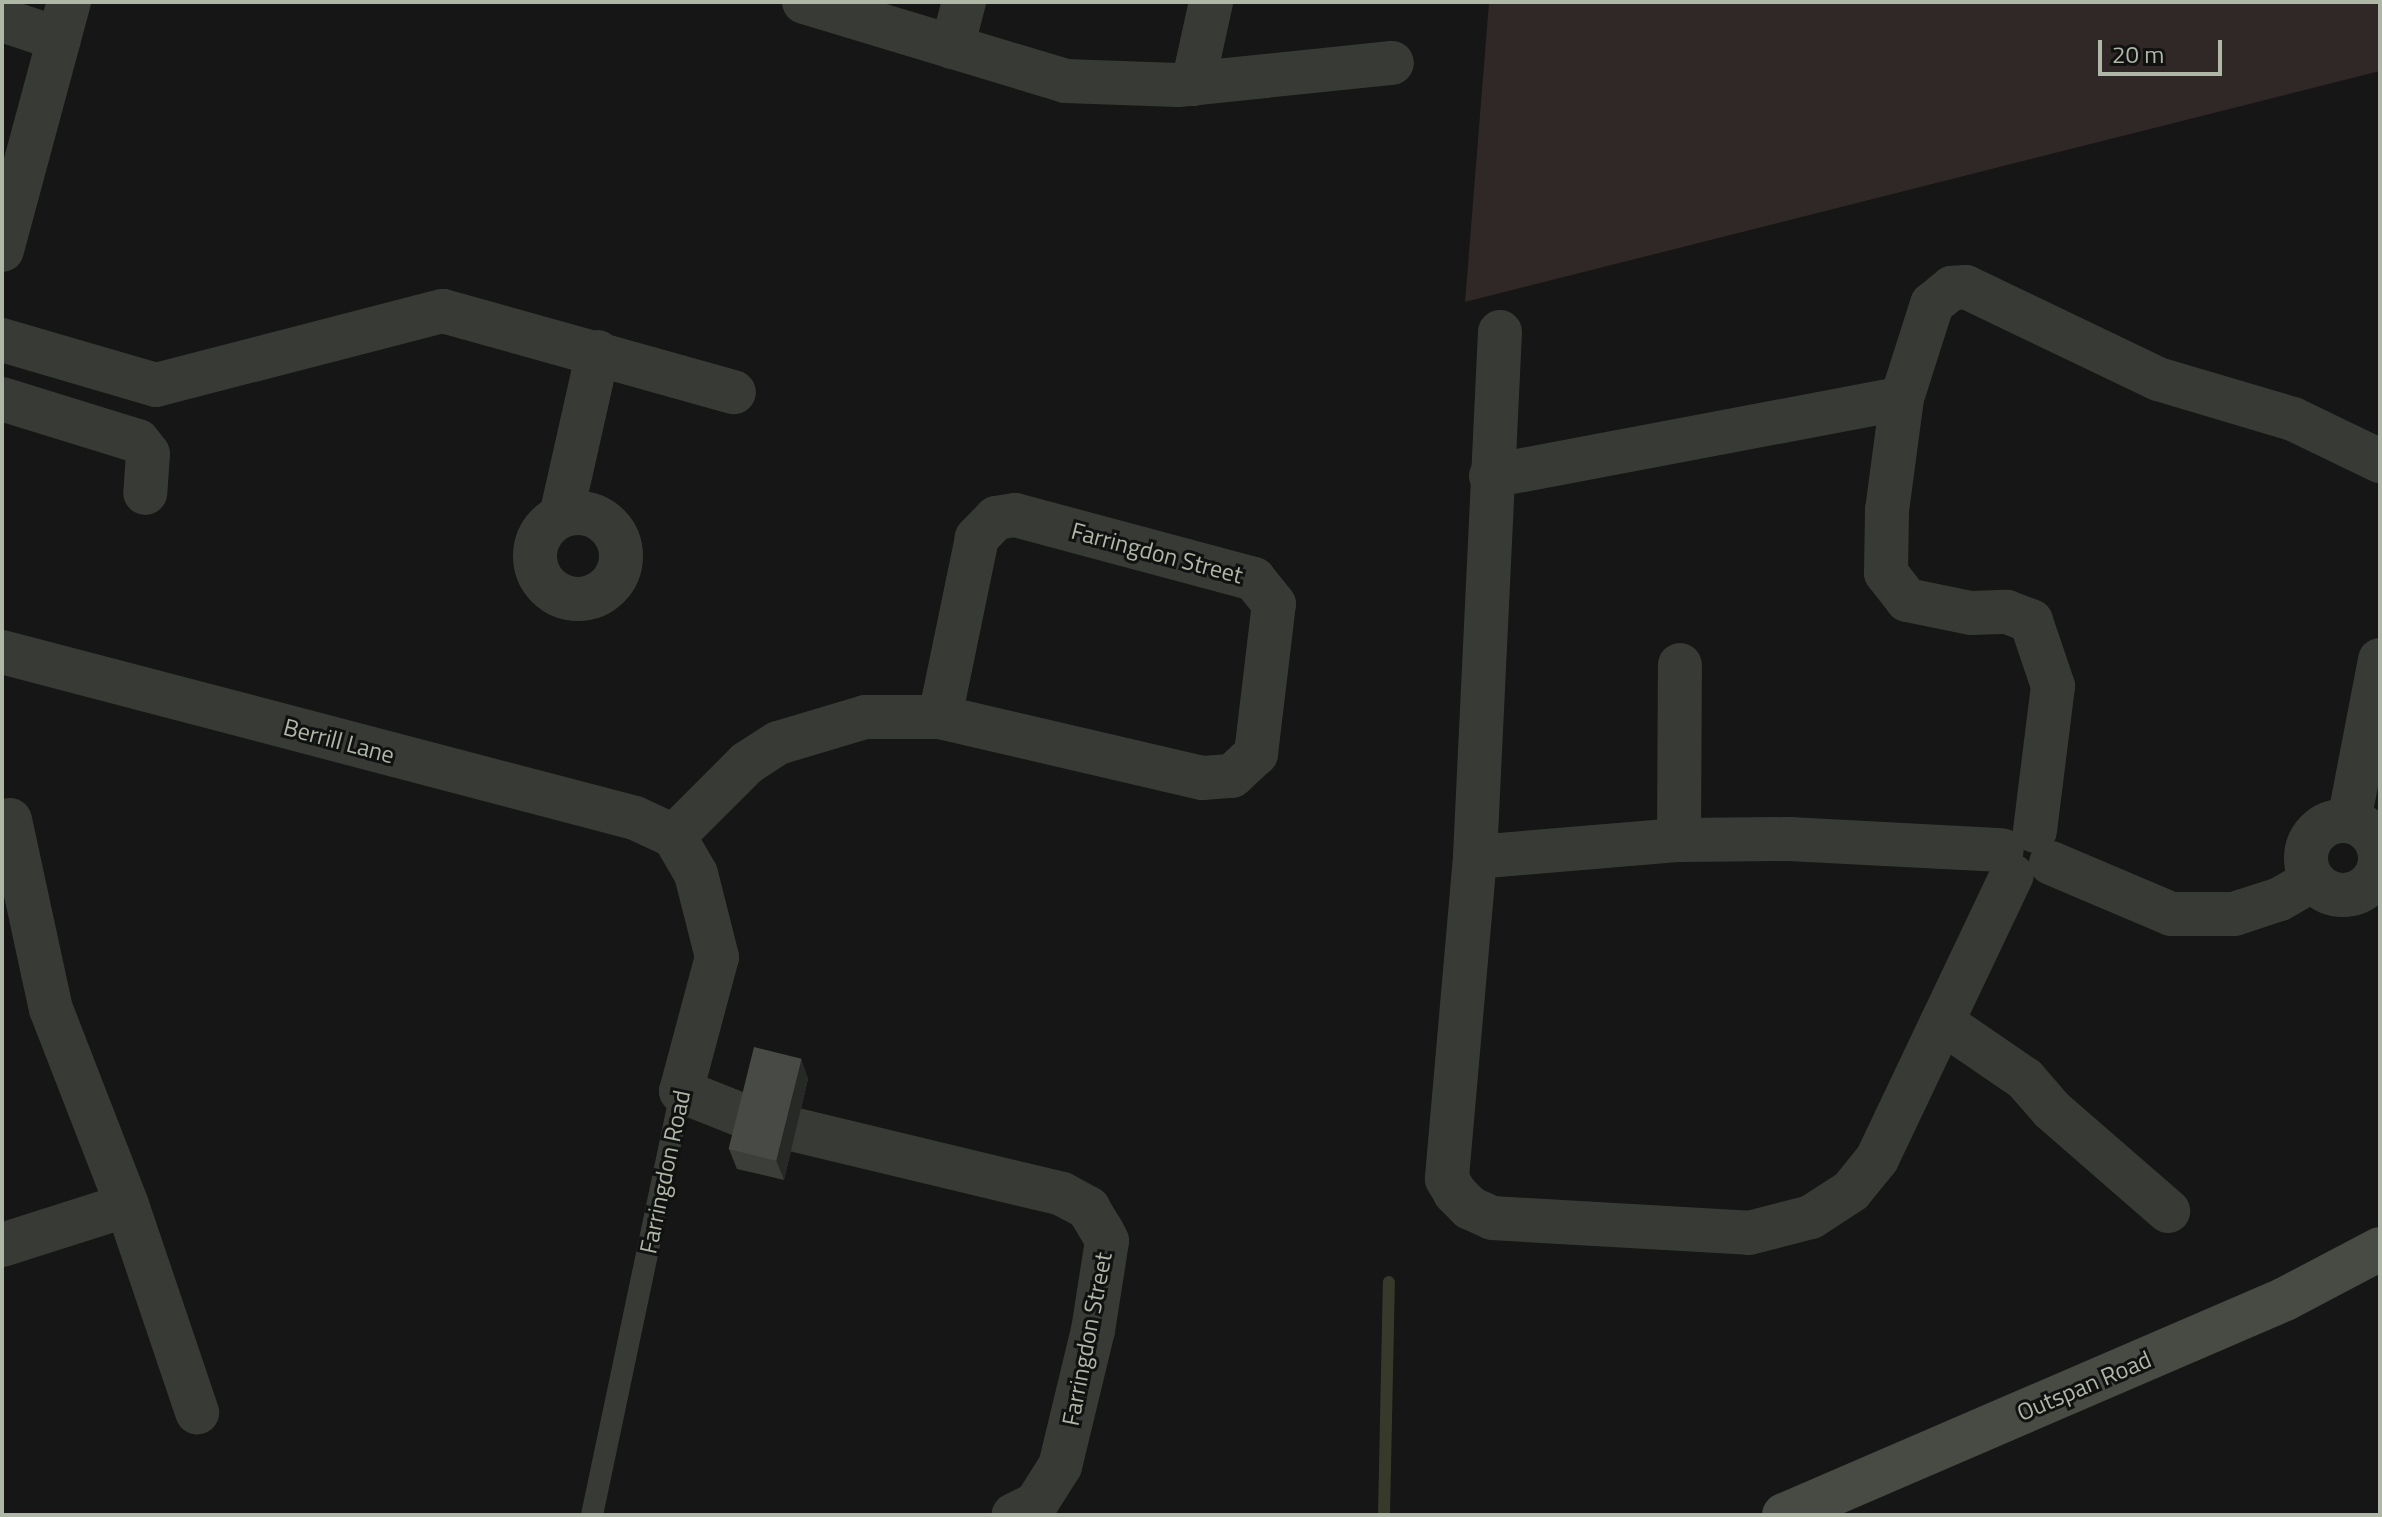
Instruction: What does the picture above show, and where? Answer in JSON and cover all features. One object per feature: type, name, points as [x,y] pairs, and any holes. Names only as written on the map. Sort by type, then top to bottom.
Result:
[{"type":"street","points":[[804,2],[1065,81],[1125,87],[1193,84],[1392,63]]},
{"type":"street","points":[[952,47],[964,2]]},
{"type":"street","points":[[1193,84],[1211,2]]},
{"type":"street","points":[[2,20],[64,20],[2,250]]},
{"type":"street","points":[[1500,332],[1475,857],[1447,1179],[1470,1208],[1492,1218],[1749,1233],[1811,1217],[1851,1191],[1877,1159],[2025,855],[2053,686],[2031,621],[2007,612],[1971,613],[1907,600],[1886,573],[1887,510],[1902,398],[1932,304],[1952,288],[1966,287],[2158,379],[2293,419],[2380,461]]},
{"type":"street","points":[[2,340],[156,385],[443,311],[734,392]]},
{"type":"street","points":[[561,516],[598,352]]},
{"type":"street","points":[[138,441],[156,385]]},
{"type":"street","points":[[1491,476],[1902,398]]},
{"type":"street","points":[[2,399],[138,441],[148,454],[145,493]]},
{"type":"street","name":"Farringdon Street","points":[[674,836],[747,763],[778,743],[865,717],[940,717],[1202,778],[1232,776],[1256,754],[1274,604],[1254,579],[1015,515],[996,518],[977,538],[940,717]]},
{"type":"street","name":"Berrill Lane","points":[[2,652],[635,818],[674,836]]},
{"type":"street","points":[[2349,821],[2380,660]]},
{"type":"street","points":[[1679,840],[1680,665]]},
{"type":"street","points":[[10,820],[51,1009],[127,1205],[197,1412]]},
{"type":"street","points":[[2349,821],[2373,835],[2380,863],[2375,876],[2352,893],[2324,889],[2313,880],[2306,852],[2311,839],[2321,828],[2349,821]]},
{"type":"street","name":"Farringdon Road","points":[[674,836],[696,874],[717,957],[681,1091]]},
{"type":"street","points":[[1475,857],[1679,840],[1789,839],[2025,855],[2171,914],[2234,914],[2280,899],[2313,880]]},
{"type":"street","points":[[1942,1022],[2025,1079],[2052,1110],[2168,1211]]},
{"type":"street","points":[[681,1091],[749,1118]]},
{"type":"street","name":"Farringdon Street","points":[[796,1130],[1062,1194],[1088,1208],[1102,1231],[1107,1241],[1093,1330],[1060,1466],[1036,1504],[1013,1515]]},
{"type":"street","points":[[2,1245],[127,1205]]},
{"type":"street","name":"Outspan Road","points":[[1784,1515],[2285,1299],[2380,1249]]},
{"type":"lane","name":"Farringdon Road","points":[[592,1515],[681,1091]]},
{"type":"shaded area","points":[[1489,2],[2380,2],[2380,71],[1465,302]]},
{"type":"building","points":[[754,1047],[802,1059],[776,1161],[729,1149]]},
{"type":"waterway","points":[[1384,1515],[1389,1282]]}]
